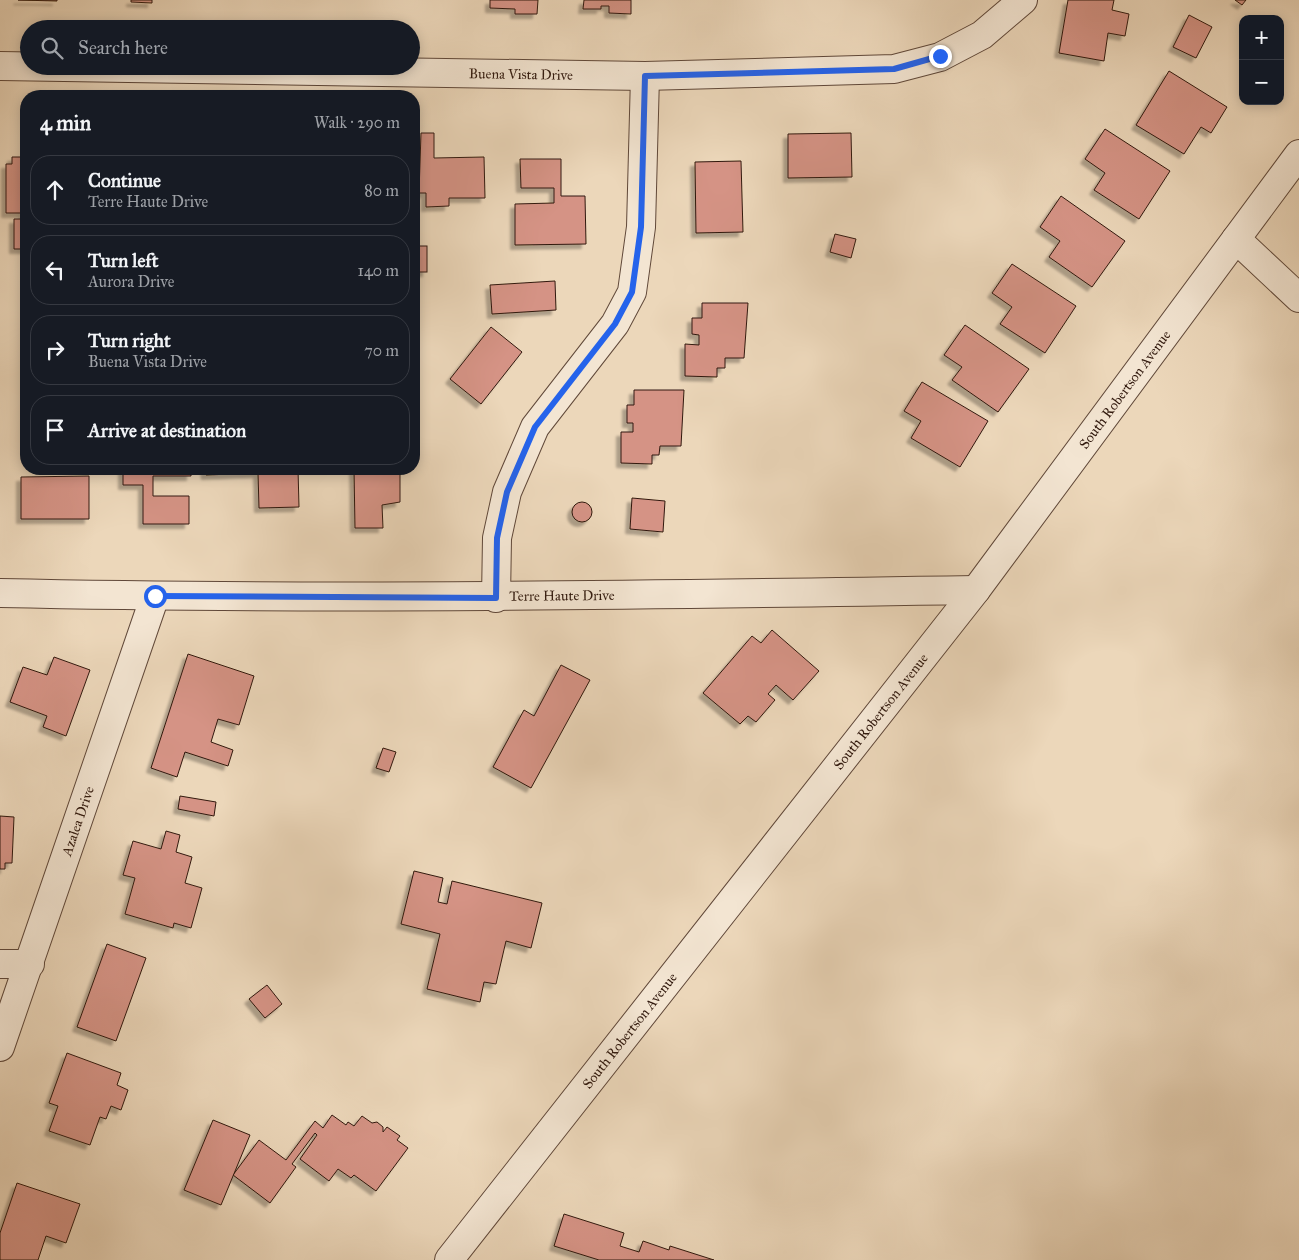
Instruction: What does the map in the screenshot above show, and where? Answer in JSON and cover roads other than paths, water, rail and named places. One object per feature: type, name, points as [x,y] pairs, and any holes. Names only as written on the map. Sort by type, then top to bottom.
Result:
[{"type":"street","name":"Buena Vista Drive","points":[[420,73],[645,76],[894,69],[940,56],[982,35],[1023,0]]},
{"type":"street","name":"Buena Vista Drive","points":[[0,66],[20,66]]},
{"type":"street","points":[[496,598],[497,538],[507,492],[535,427],[615,324],[632,292],[641,227],[645,76]]},
{"type":"street","name":"South Robertson Avenue","points":[[449,1260],[976,590],[1299,154]]},
{"type":"street","points":[[1236,240],[1299,298]]},
{"type":"street","name":"Terre Haute Drive","points":[[0,592],[155,596],[496,598],[976,590]]},
{"type":"street","name":"Azalea Drive","points":[[0,1047],[155,596]]},
{"type":"street","points":[[0,964],[30,964]]}]
